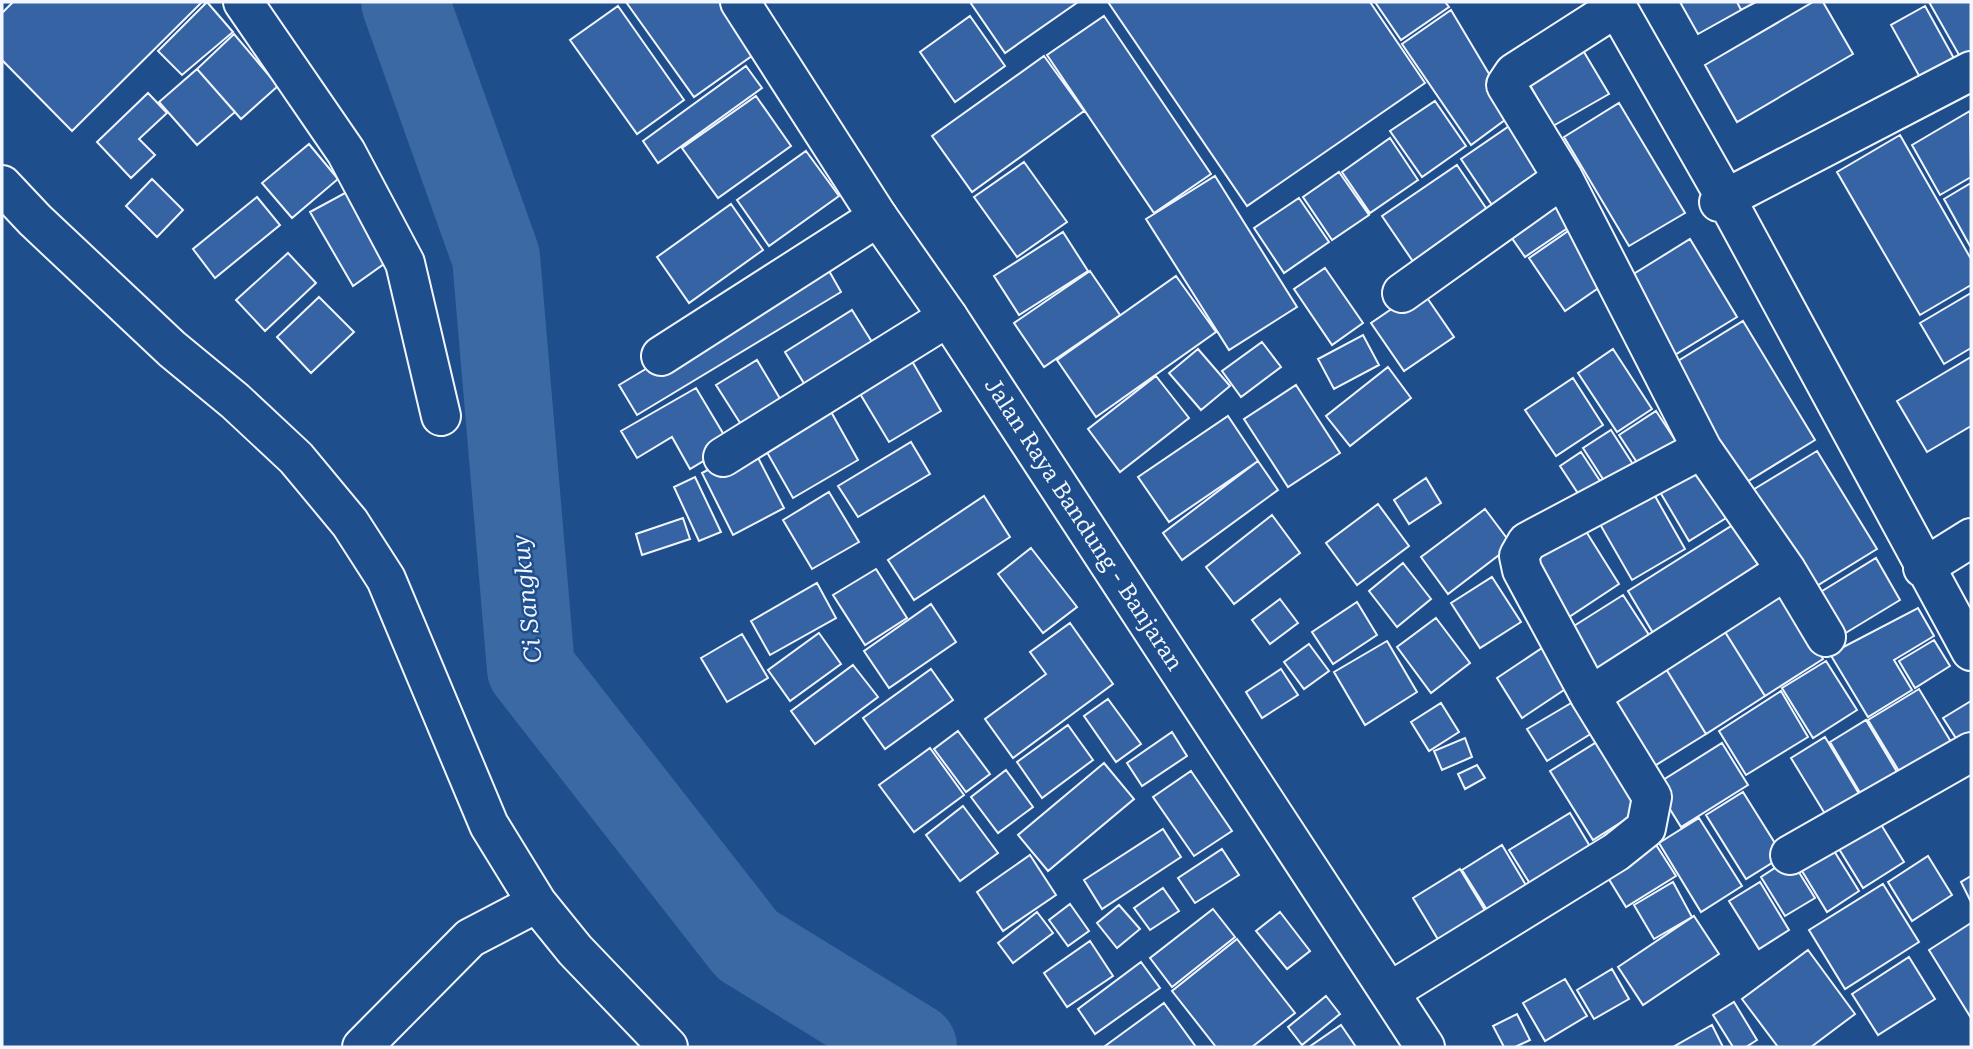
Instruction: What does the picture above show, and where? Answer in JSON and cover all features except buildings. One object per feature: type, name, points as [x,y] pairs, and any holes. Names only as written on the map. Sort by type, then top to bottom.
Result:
[{"type":"street","points":[[243,2],[346,152],[405,263],[441,416]]},
{"type":"street","name":"Jalan Raya Bandung - Banjaran","points":[[740,2],[878,217],[948,317],[1391,991],[1425,1047]]},
{"type":"street","points":[[1826,637],[1786,570],[1702,449],[1563,178],[1506,85],[1514,73],[1618,4],[1971,651]]},
{"type":"street","points":[[1725,197],[1719,202],[1969,78]]},
{"type":"street","points":[[1402,293],[1563,178]]},
{"type":"street","points":[[2,184],[34,220],[163,341],[235,401],[296,458],[350,523],[386,579],[489,825],[537,903],[575,950],[668,1047]]},
{"type":"street","points":[[661,356],[878,217]]},
{"type":"street","points":[[723,457],[948,317]]},
{"type":"street","points":[[1391,991],[1616,852],[1646,828],[1653,797],[1590,696],[1522,570],[1519,556],[1527,542],[1702,449]]},
{"type":"street","points":[[1926,566],[1923,568],[1971,538]]},
{"type":"street","points":[[1590,696],[1786,570]]},
{"type":"street","points":[[1790,855],[1971,752]]},
{"type":"street","points":[[362,1047],[470,938],[537,903]]},
{"type":"waterway","name":"Ci Sangkuy","points":[[405,2],[496,257],[531,669],[747,945],[913,1047]]}]
